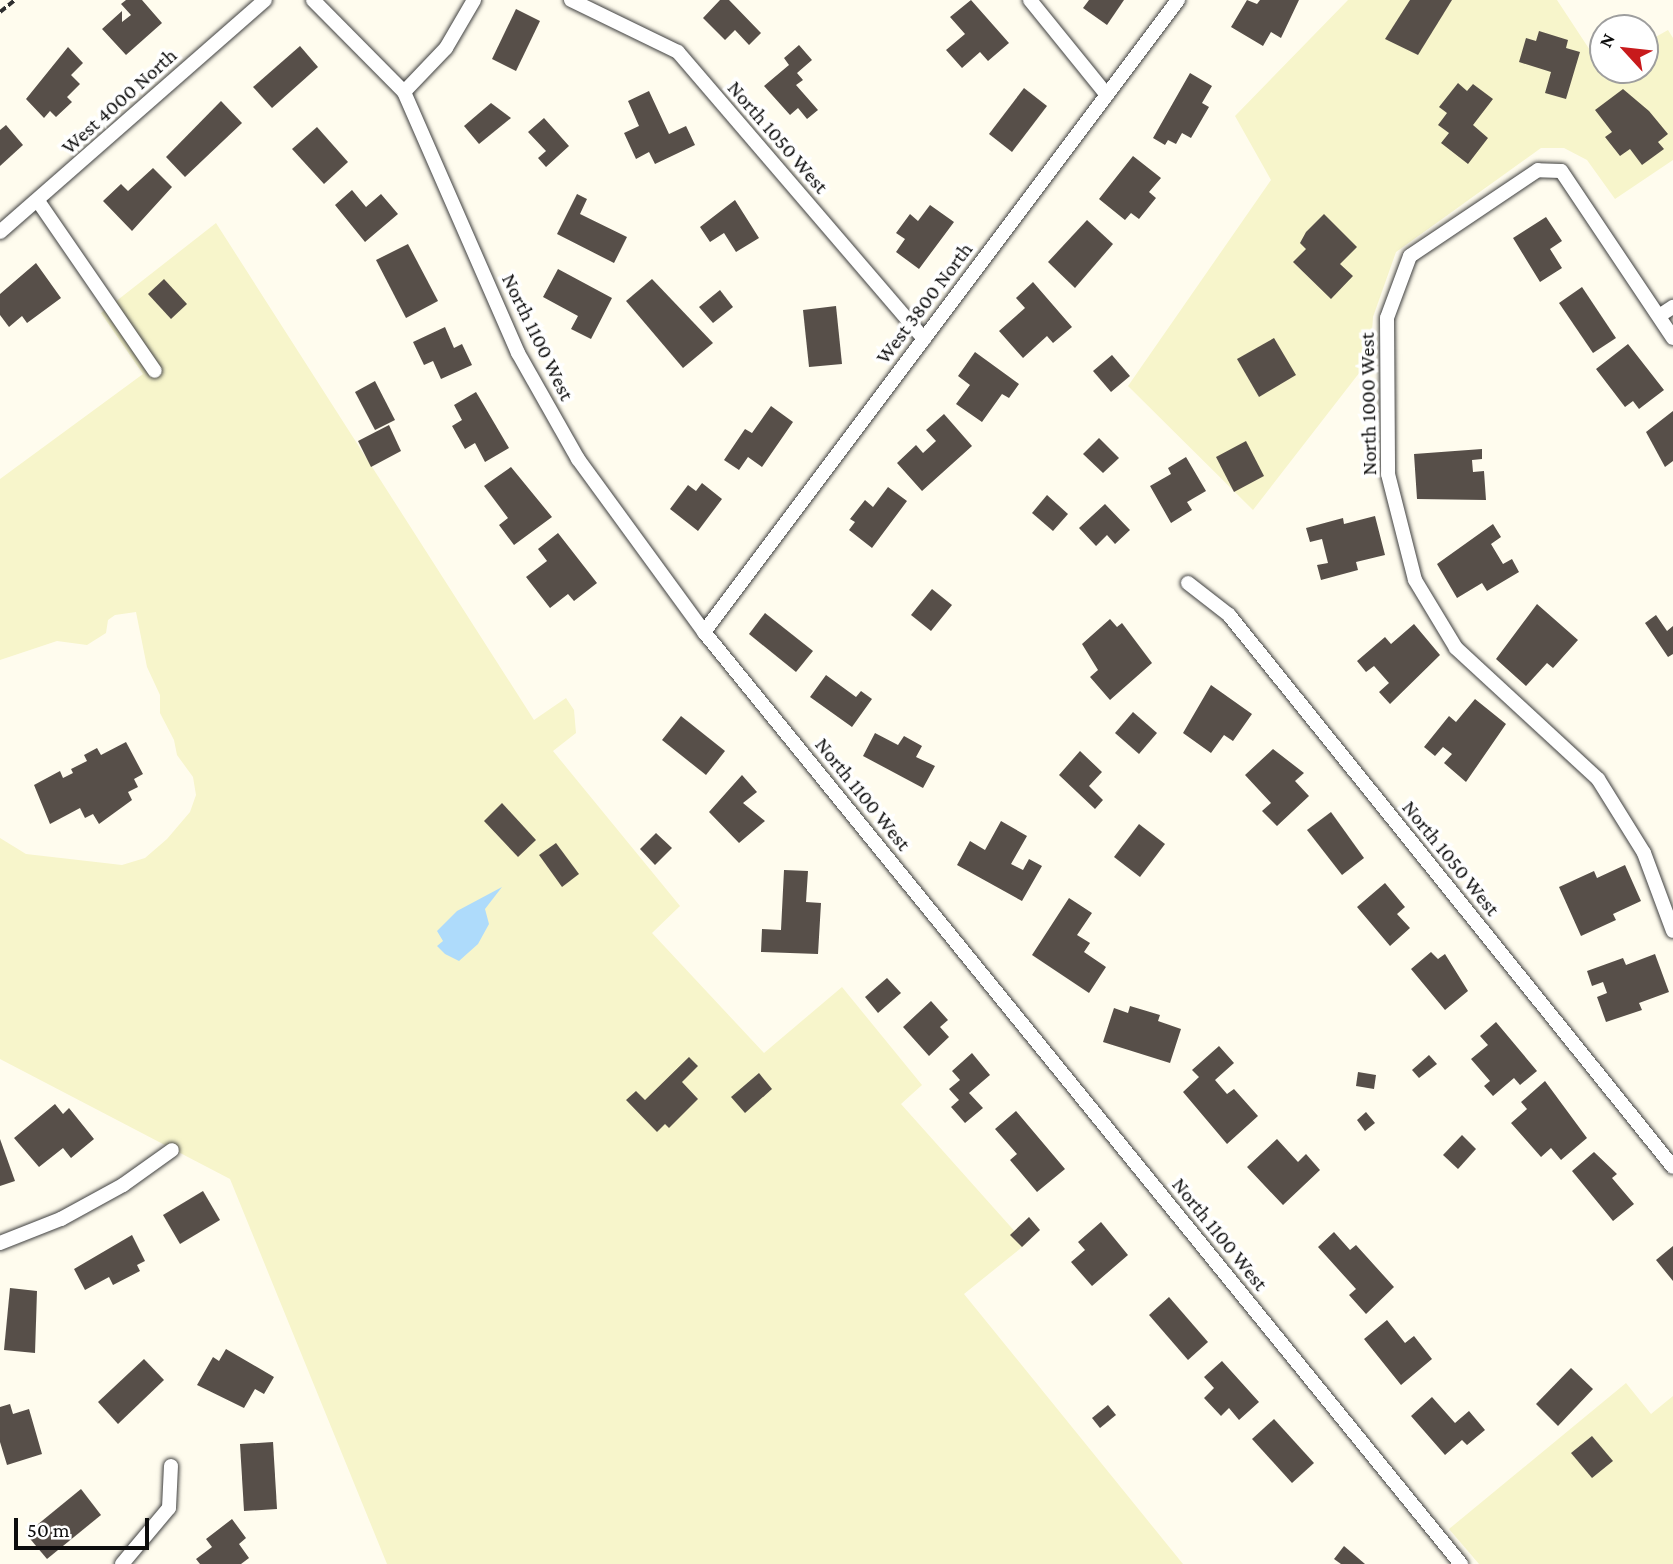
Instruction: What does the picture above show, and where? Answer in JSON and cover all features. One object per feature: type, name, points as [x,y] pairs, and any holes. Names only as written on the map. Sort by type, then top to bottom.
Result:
[{"type":"street","name":"West 4000 North","points":[[0,232],[265,0]]},
{"type":"street","name":"North 1100 West","points":[[313,0],[404,92],[518,353],[578,459],[704,632],[1461,1564]]},
{"type":"street","points":[[404,92],[446,48],[474,0]]},
{"type":"street","name":"North 1050 West","points":[[571,0],[678,52],[924,339]]},
{"type":"street","points":[[1030,0],[1107,95]]},
{"type":"street","name":"West 3800 North","points":[[704,632],[1178,0]]},
{"type":"street","name":"North 1000 West","points":[[1659,316],[1561,171],[1538,170],[1410,256],[1387,318],[1388,474],[1415,580],[1450,637],[1598,779],[1644,853],[1673,931]]},
{"type":"street","points":[[38,201],[155,370]]},
{"type":"street","points":[[1673,307],[1659,316],[1673,338]]},
{"type":"street","name":"North 1050 West","points":[[1188,583],[1229,615],[1673,1167]]},
{"type":"street","points":[[0,1243],[82,1207],[172,1150]]},
{"type":"street","points":[[122,1564],[169,1508],[171,1466]]},
{"type":"path","points":[[0,12],[15,0]]},
{"type":"shaded area","points":[[1348,0],[1557,0],[1589,49],[1589,84],[1659,84],[1659,35],[1668,30],[1673,38],[1673,160],[1615,199],[1587,160],[1564,148],[1541,148],[1396,252],[1373,317],[1370,359],[1253,510],[1128,386],[1271,180],[1235,116]]},
{"type":"shaded area","points":[[216,223],[534,720],[566,698],[574,710],[576,733],[553,751],[680,906],[652,933],[764,1053],[842,987],[922,1085],[901,1104],[1026,1244],[964,1294],[1183,1564],[387,1564],[230,1179],[0,1059],[0,838],[26,854],[122,865],[145,858],[167,839],[190,812],[196,795],[193,777],[177,755],[174,740],[160,713],[160,695],[147,667],[136,612],[115,615],[108,620],[106,633],[87,645],[57,641],[0,660],[0,479],[143,374],[101,313]]},
{"type":"shaded area","points":[[1626,1383],[1651,1414],[1673,1396],[1673,1564],[1479,1564],[1449,1529]]},
{"type":"water","points":[[502,887],[485,909],[489,924],[478,944],[459,961],[445,954],[437,946],[443,941],[437,931],[457,911]]},
{"type":"building","points":[[126,0],[142,0],[162,23],[126,55],[102,29],[122,11],[122,22],[131,15],[121,4]]},
{"type":"building","points":[[720,0],[729,0],[761,33],[749,45],[735,30],[725,40],[703,18]]},
{"type":"building","points":[[971,0],[1009,43],[988,61],[980,52],[962,68],[946,50],[965,34],[950,17]]},
{"type":"building","points":[[1089,0],[1124,0],[1107,25],[1083,8]]},
{"type":"building","points":[[1247,0],[1257,4],[1260,0],[1299,0],[1281,38],[1271,32],[1263,46],[1231,27]]},
{"type":"building","points":[[1410,0],[1452,0],[1418,55],[1385,39]]},
{"type":"building","points":[[516,9],[540,21],[516,71],[492,59]]},
{"type":"building","points":[[1539,31],[1568,40],[1566,48],[1580,52],[1566,99],[1545,93],[1551,72],[1519,62],[1526,38],[1536,41]]},
{"type":"building","points":[[799,45],[812,60],[797,73],[803,80],[796,85],[818,110],[807,119],[798,108],[790,115],[764,86],[789,65],[784,58]]},
{"type":"building","points":[[300,46],[318,67],[272,108],[253,87]]},
{"type":"building","points":[[68,47],[83,63],[71,75],[80,84],[67,97],[72,102],[56,117],[50,111],[44,118],[26,99]]},
{"type":"building","points":[[1190,73],[1212,86],[1202,103],[1209,107],[1191,138],[1182,133],[1176,144],[1168,140],[1165,145],[1153,138]]},
{"type":"building","points":[[1458,83],[1467,91],[1473,84],[1493,99],[1473,125],[1488,138],[1468,164],[1441,143],[1449,133],[1438,125],[1447,113],[1439,107]]},
{"type":"building","points":[[1024,88],[1047,106],[1012,152],[989,134]]},
{"type":"building","points":[[1623,89],[1649,111],[1668,134],[1658,142],[1664,149],[1642,165],[1630,149],[1620,156],[1605,137],[1612,132],[1595,110]]},
{"type":"building","points":[[649,91],[669,134],[686,126],[695,145],[655,164],[649,152],[636,159],[624,133],[639,126],[628,101]]},
{"type":"building","points":[[221,101],[242,123],[185,177],[166,157]]},
{"type":"building","points":[[491,103],[511,118],[479,144],[464,126]]},
{"type":"building","points":[[544,118],[569,146],[546,167],[538,158],[546,151],[528,132]]},
{"type":"building","points":[[6,125],[23,145],[0,166],[0,130]]},
{"type":"building","points":[[317,127],[348,162],[324,184],[292,149]]},
{"type":"building","points":[[1133,156],[1161,178],[1149,192],[1156,198],[1139,219],[1131,213],[1125,220],[1099,199]]},
{"type":"building","points":[[153,168],[172,187],[132,231],[103,201],[121,184],[128,191]]},
{"type":"building","points":[[352,190],[366,207],[381,194],[398,214],[365,242],[335,205]]},
{"type":"building","points":[[577,194],[587,199],[580,214],[627,237],[614,263],[557,234]]},
{"type":"building","points":[[735,200],[759,238],[736,252],[724,233],[710,242],[700,227]]},
{"type":"building","points":[[930,205],[954,222],[919,269],[896,252],[905,239],[896,233],[910,214],[918,221]]},
{"type":"building","points":[[1324,214],[1357,247],[1340,264],[1353,276],[1331,299],[1293,262],[1306,249],[1300,243],[1306,232]]},
{"type":"building","points":[[1546,217],[1562,241],[1550,249],[1562,268],[1540,282],[1513,238]]},
{"type":"building","points":[[1087,220],[1113,244],[1075,288],[1048,262]]},
{"type":"building","points":[[408,244],[438,301],[406,318],[376,260]]},
{"type":"building","points":[[36,263],[61,298],[27,323],[22,316],[9,327],[0,315],[0,294]]},
{"type":"building","points":[[558,269],[612,298],[591,339],[571,329],[578,316],[543,297]]},
{"type":"building","points":[[164,279],[187,304],[171,319],[148,294]]},
{"type":"building","points":[[652,279],[713,343],[683,368],[626,301]]},
{"type":"building","points":[[1033,282],[1072,327],[1053,343],[1047,336],[1023,358],[999,331],[1025,308],[1016,298]]},
{"type":"building","points":[[1582,287],[1616,338],[1593,353],[1559,303]]},
{"type":"building","points":[[720,290],[733,307],[713,323],[699,307]]},
{"type":"building","points":[[836,306],[842,364],[809,367],[803,310]]},
{"type":"building","points":[[445,327],[454,348],[462,344],[472,365],[441,379],[433,361],[424,365],[413,342]]},
{"type":"building","points":[[1274,338],[1296,375],[1259,397],[1237,359]]},
{"type":"building","points":[[1628,344],[1664,390],[1639,409],[1633,401],[1625,407],[1596,369]]},
{"type":"building","points":[[975,352],[1019,384],[1009,398],[1002,394],[982,422],[956,404],[970,385],[958,376]]},
{"type":"building","points":[[1112,355],[1130,376],[1111,392],[1093,371]]},
{"type":"building","points":[[375,381],[395,420],[375,430],[355,392]]},
{"type":"building","points":[[476,392],[509,448],[485,462],[475,443],[465,449],[452,426],[462,420],[454,405]]},
{"type":"building","points":[[771,406],[793,422],[762,467],[748,457],[739,470],[724,460],[745,429],[752,433]]},
{"type":"building","points":[[1673,411],[1673,461],[1665,467],[1646,432]]},
{"type":"building","points":[[944,414],[972,446],[922,491],[897,463],[916,445],[923,453],[936,441],[926,430]]},
{"type":"building","points":[[389,425],[401,451],[371,467],[358,441]]},
{"type":"building","points":[[1099,438],[1119,458],[1103,473],[1083,454]]},
{"type":"building","points":[[1246,441],[1264,476],[1234,492],[1216,457]]},
{"type":"building","points":[[1482,449],[1482,459],[1472,460],[1473,472],[1484,471],[1486,500],[1417,499],[1414,454]]},
{"type":"building","points":[[1186,457],[1206,491],[1187,502],[1192,510],[1171,523],[1150,486],[1171,474],[1168,468]]},
{"type":"building","points":[[511,467],[552,517],[514,545],[499,525],[508,518],[484,486]]},
{"type":"building","points":[[702,483],[722,499],[698,531],[670,509],[688,485],[696,491]]},
{"type":"building","points":[[888,487],[907,501],[872,548],[849,530],[855,522],[850,519],[865,500],[873,507]]},
{"type":"building","points":[[1047,495],[1068,514],[1053,531],[1032,513]]},
{"type":"building","points":[[1105,504],[1130,530],[1115,544],[1107,535],[1096,546],[1079,528]]},
{"type":"building","points":[[1375,516],[1385,555],[1356,562],[1358,570],[1321,580],[1317,565],[1328,563],[1322,539],[1310,542],[1306,528],[1343,518],[1344,524]]},
{"type":"building","points":[[1493,524],[1501,537],[1491,544],[1503,564],[1512,559],[1519,572],[1487,591],[1482,583],[1457,598],[1437,564]]},
{"type":"building","points":[[558,533],[597,583],[574,601],[568,594],[550,608],[526,577],[547,561],[538,549]]},
{"type":"building","points":[[932,589],[952,605],[931,631],[911,615]]},
{"type":"building","points":[[1537,604],[1578,640],[1553,668],[1547,663],[1526,686],[1496,659]]},
{"type":"building","points":[[765,613],[813,651],[796,672],[749,634]]},
{"type":"building","points":[[1656,615],[1667,631],[1673,626],[1673,654],[1668,657],[1645,623]]},
{"type":"building","points":[[1110,619],[1117,627],[1122,623],[1152,663],[1110,700],[1090,677],[1098,670],[1082,644]]},
{"type":"building","points":[[1414,624],[1440,655],[1390,704],[1379,692],[1389,683],[1374,666],[1366,672],[1357,661],[1385,637],[1391,644]]},
{"type":"building","points":[[826,675],[856,697],[861,691],[872,699],[852,727],[810,697]]},
{"type":"building","points":[[1211,685],[1252,714],[1233,741],[1224,735],[1211,753],[1183,733]]},
{"type":"building","points":[[1475,699],[1506,724],[1466,782],[1444,763],[1452,754],[1443,747],[1435,756],[1424,747],[1449,716],[1456,722]]},
{"type":"building","points":[[1133,712],[1157,733],[1139,754],[1115,733]]},
{"type":"building","points":[[681,716],[725,751],[706,775],[662,740]]},
{"type":"building","points":[[875,733],[898,745],[904,736],[922,746],[916,757],[935,766],[923,788],[863,756]]},
{"type":"building","points":[[126,742],[143,774],[134,779],[138,787],[128,792],[132,800],[99,824],[93,814],[85,818],[80,808],[50,824],[34,785],[60,771],[63,778],[73,773],[71,769],[87,761],[84,755],[97,748],[101,755]]},
{"type":"building","points":[[1273,749],[1304,773],[1295,781],[1309,796],[1277,826],[1262,811],[1271,803],[1245,775]]},
{"type":"building","points":[[1080,751],[1102,772],[1089,786],[1103,800],[1095,809],[1059,775]]},
{"type":"building","points":[[742,775],[757,792],[743,803],[765,821],[739,843],[709,812]]},
{"type":"building","points":[[502,803],[536,840],[518,857],[484,821]]},
{"type":"building","points":[[1331,812],[1364,858],[1342,875],[1307,830]]},
{"type":"building","points":[[1001,821],[1027,836],[1011,864],[1023,870],[1029,859],[1042,866],[1022,901],[957,865],[970,841],[985,850]]},
{"type":"building","points":[[1139,824],[1165,844],[1140,877],[1114,857]]},
{"type":"building","points":[[656,833],[672,848],[655,865],[640,849]]},
{"type":"building","points":[[556,843],[579,874],[562,887],[539,855]]},
{"type":"building","points":[[1625,865],[1641,901],[1613,914],[1616,920],[1581,936],[1559,887],[1594,871],[1597,878]]},
{"type":"building","points":[[784,870],[808,871],[806,902],[821,903],[818,954],[761,952],[762,929],[781,930]]},
{"type":"building","points":[[1385,883],[1405,907],[1397,914],[1410,928],[1390,946],[1357,907]]},
{"type":"building","points":[[1069,898],[1092,913],[1077,935],[1090,943],[1084,952],[1106,967],[1089,993],[1032,955]]},
{"type":"building","points":[[1431,952],[1438,959],[1445,954],[1468,991],[1445,1010],[1411,969]]},
{"type":"building","points":[[1655,954],[1669,992],[1639,1003],[1642,1010],[1606,1022],[1597,997],[1607,993],[1603,982],[1592,986],[1587,971],[1623,958],[1626,965]]},
{"type":"building","points":[[887,978],[901,993],[878,1013],[865,997]]},
{"type":"building","points":[[931,1001],[948,1020],[940,1027],[949,1037],[929,1056],[903,1027]]},
{"type":"building","points":[[1130,1006],[1160,1015],[1158,1021],[1181,1029],[1170,1063],[1103,1042],[1114,1008],[1128,1013]]},
{"type":"building","points":[[1496,1022],[1537,1071],[1520,1085],[1514,1078],[1493,1096],[1484,1086],[1490,1081],[1471,1059],[1488,1045],[1480,1036]]},
{"type":"building","points":[[1219,1046],[1234,1063],[1215,1080],[1227,1094],[1234,1089],[1258,1116],[1227,1144],[1183,1092],[1199,1077],[1192,1070]]},
{"type":"building","points":[[972,1053],[990,1075],[969,1093],[983,1108],[965,1123],[951,1107],[959,1100],[949,1089],[960,1080],[952,1071]]},
{"type":"building","points":[[1429,1055],[1437,1064],[1419,1078],[1412,1070]]},
{"type":"building","points":[[689,1057],[698,1066],[682,1082],[698,1099],[669,1128],[665,1124],[657,1132],[626,1100],[636,1091],[645,1100]]},
{"type":"building","points":[[1358,1072],[1376,1075],[1374,1089],[1356,1086]]},
{"type":"building","points":[[759,1073],[772,1089],[745,1113],[731,1097]]},
{"type":"building","points":[[1545,1081],[1587,1138],[1561,1160],[1551,1148],[1541,1157],[1511,1123],[1527,1109],[1521,1102]]},
{"type":"building","points":[[55,1104],[63,1114],[69,1108],[94,1139],[71,1158],[63,1148],[39,1167],[14,1138]]},
{"type":"building","points":[[1016,1111],[1065,1169],[1037,1192],[1010,1160],[1017,1154],[995,1129]]},
{"type":"building","points":[[1366,1112],[1375,1123],[1365,1131],[1357,1120]]},
{"type":"building","points":[[1462,1135],[1476,1149],[1458,1169],[1443,1155]]},
{"type":"building","points":[[0,1139],[15,1181],[0,1186]]},
{"type":"building","points":[[1277,1139],[1298,1162],[1306,1154],[1320,1170],[1283,1205],[1247,1167]]},
{"type":"building","points":[[1594,1152],[1617,1174],[1612,1178],[1634,1204],[1613,1221],[1572,1171]]},
{"type":"building","points":[[203,1191],[220,1220],[180,1244],[163,1215]]},
{"type":"building","points":[[1029,1217],[1040,1230],[1022,1247],[1010,1235]]},
{"type":"building","points":[[1101,1222],[1128,1255],[1092,1286],[1071,1262],[1085,1250],[1078,1242]]},
{"type":"building","points":[[1334,1232],[1350,1250],[1356,1245],[1394,1287],[1366,1314],[1349,1295],[1356,1289],[1318,1247]]},
{"type":"building","points":[[132,1235],[145,1261],[137,1265],[140,1271],[113,1285],[109,1277],[85,1290],[74,1269]]},
{"type":"building","points":[[1673,1246],[1673,1281],[1656,1260]]},
{"type":"building","points":[[10,1288],[37,1291],[35,1353],[4,1350]]},
{"type":"building","points":[[1169,1297],[1208,1342],[1188,1360],[1149,1315]]},
{"type":"building","points":[[1387,1320],[1405,1343],[1414,1336],[1432,1359],[1401,1385],[1364,1339]]},
{"type":"building","points":[[226,1349],[274,1377],[264,1394],[255,1389],[244,1408],[197,1385],[213,1357],[219,1361]]},
{"type":"building","points":[[144,1359],[164,1380],[118,1424],[98,1402]]},
{"type":"building","points":[[1222,1361],[1259,1402],[1239,1420],[1229,1408],[1221,1416],[1204,1398],[1214,1388],[1204,1377]]},
{"type":"building","points":[[1571,1368],[1593,1389],[1558,1426],[1536,1404]]},
{"type":"building","points":[[1432,1397],[1455,1423],[1469,1411],[1485,1430],[1467,1445],[1462,1440],[1445,1455],[1411,1416]]},
{"type":"building","points":[[10,1404],[13,1414],[29,1409],[42,1454],[7,1465],[0,1442],[0,1407]]},
{"type":"building","points":[[1108,1405],[1116,1415],[1100,1428],[1092,1418]]},
{"type":"building","points":[[1274,1419],[1314,1463],[1292,1483],[1252,1439]]},
{"type":"building","points":[[1592,1436],[1613,1461],[1592,1478],[1571,1453]]},
{"type":"building","points":[[273,1442],[277,1509],[244,1511],[240,1444]]},
{"type":"building","points":[[81,1489],[101,1515],[47,1559],[26,1534]]},
{"type":"building","points":[[232,1519],[246,1538],[239,1544],[249,1558],[241,1564],[200,1564],[196,1559],[212,1547],[206,1539]]},
{"type":"building","points":[[1344,1546],[1365,1564],[1341,1564],[1334,1559]]}]
